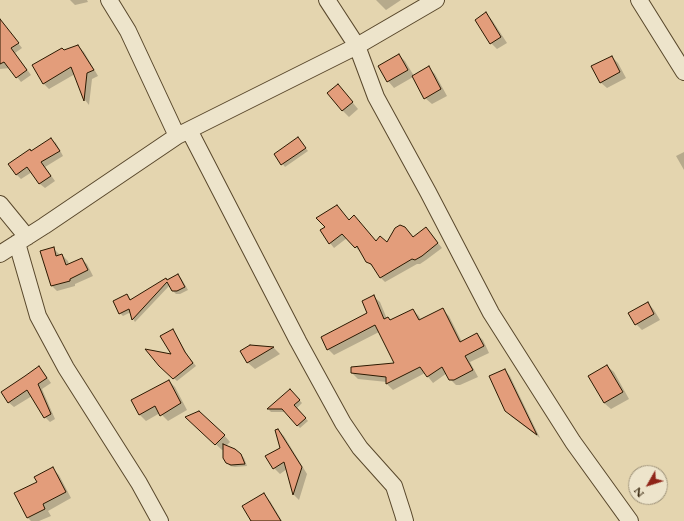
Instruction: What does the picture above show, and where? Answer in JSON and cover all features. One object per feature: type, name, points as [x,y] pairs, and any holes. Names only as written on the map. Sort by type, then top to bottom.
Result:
[{"type":"street","points":[[109,0],[128,31],[343,423],[360,448],[394,486],[405,521]]},
{"type":"street","points":[[327,0],[357,46],[376,97],[428,192],[491,313],[573,442],[630,521]]},
{"type":"street","points":[[0,254],[183,133],[357,46],[436,0]]},
{"type":"street","points":[[639,0],[684,72]]},
{"type":"street","points":[[0,204],[22,240],[38,316],[66,368],[139,483],[160,521]]},
{"type":"building","points":[[486,12],[501,37],[490,44],[475,20]]},
{"type":"building","points":[[0,19],[19,43],[11,48],[27,70],[16,78],[4,62],[0,64]]},
{"type":"building","points":[[78,45],[94,70],[87,73],[84,101],[71,67],[43,84],[32,65],[62,48],[64,50]]},
{"type":"building","points":[[399,54],[408,70],[387,82],[378,66]]},
{"type":"building","points":[[612,56],[620,72],[600,83],[591,66]]},
{"type":"building","points":[[429,66],[441,89],[424,99],[412,76]]},
{"type":"building","points":[[338,84],[353,102],[342,111],[327,93]]},
{"type":"building","points":[[298,137],[306,148],[281,165],[274,154]]},
{"type":"building","points":[[51,138],[60,151],[41,162],[51,176],[39,184],[27,167],[16,175],[8,164],[30,149],[31,151]]},
{"type":"building","points":[[337,205],[349,220],[354,215],[376,241],[380,236],[387,242],[395,228],[400,225],[405,227],[413,237],[426,227],[438,243],[422,256],[415,260],[412,259],[380,278],[371,264],[366,262],[357,246],[355,248],[342,234],[329,244],[320,230],[325,227],[316,218]]},
{"type":"building","points":[[54,247],[56,256],[62,254],[66,265],[82,258],[88,270],[70,279],[70,281],[51,286],[40,251]]},
{"type":"building","points":[[178,274],[185,287],[177,291],[172,291],[167,282],[132,320],[129,309],[119,314],[113,301],[127,294],[130,300],[166,278],[167,280]]},
{"type":"building","points":[[374,295],[384,319],[388,317],[390,320],[413,309],[419,320],[443,308],[460,342],[477,333],[484,346],[465,356],[473,370],[454,380],[449,380],[442,367],[427,377],[420,367],[386,384],[386,377],[351,373],[351,367],[394,363],[375,325],[327,350],[321,337],[367,313],[362,301]]},
{"type":"building","points":[[648,302],[654,314],[635,325],[628,313]]},
{"type":"building","points":[[173,329],[185,352],[193,363],[173,379],[159,366],[145,349],[171,354],[160,336]]},
{"type":"building","points":[[250,345],[274,347],[247,363],[240,351]]},
{"type":"building","points":[[607,365],[623,392],[604,403],[588,376]]},
{"type":"building","points":[[39,366],[47,378],[38,384],[51,414],[44,418],[27,390],[8,403],[1,392]]},
{"type":"building","points":[[505,369],[537,435],[505,411],[489,376]]},
{"type":"building","points":[[169,380],[181,403],[160,416],[155,406],[139,415],[131,400]]},
{"type":"building","points":[[290,389],[300,400],[294,405],[306,418],[297,426],[282,409],[267,409]]},
{"type":"building","points":[[199,411],[225,435],[215,445],[185,417]]},
{"type":"building","points":[[278,429],[302,467],[293,495],[284,462],[273,469],[265,456],[280,448],[275,430]]},
{"type":"building","points":[[223,444],[235,449],[241,454],[245,464],[231,465],[226,463],[223,458]]},
{"type":"building","points":[[53,467],[66,492],[43,504],[45,509],[27,518],[14,493],[37,482],[34,477]]},
{"type":"building","points":[[264,493],[281,521],[251,521],[242,506]]}]
